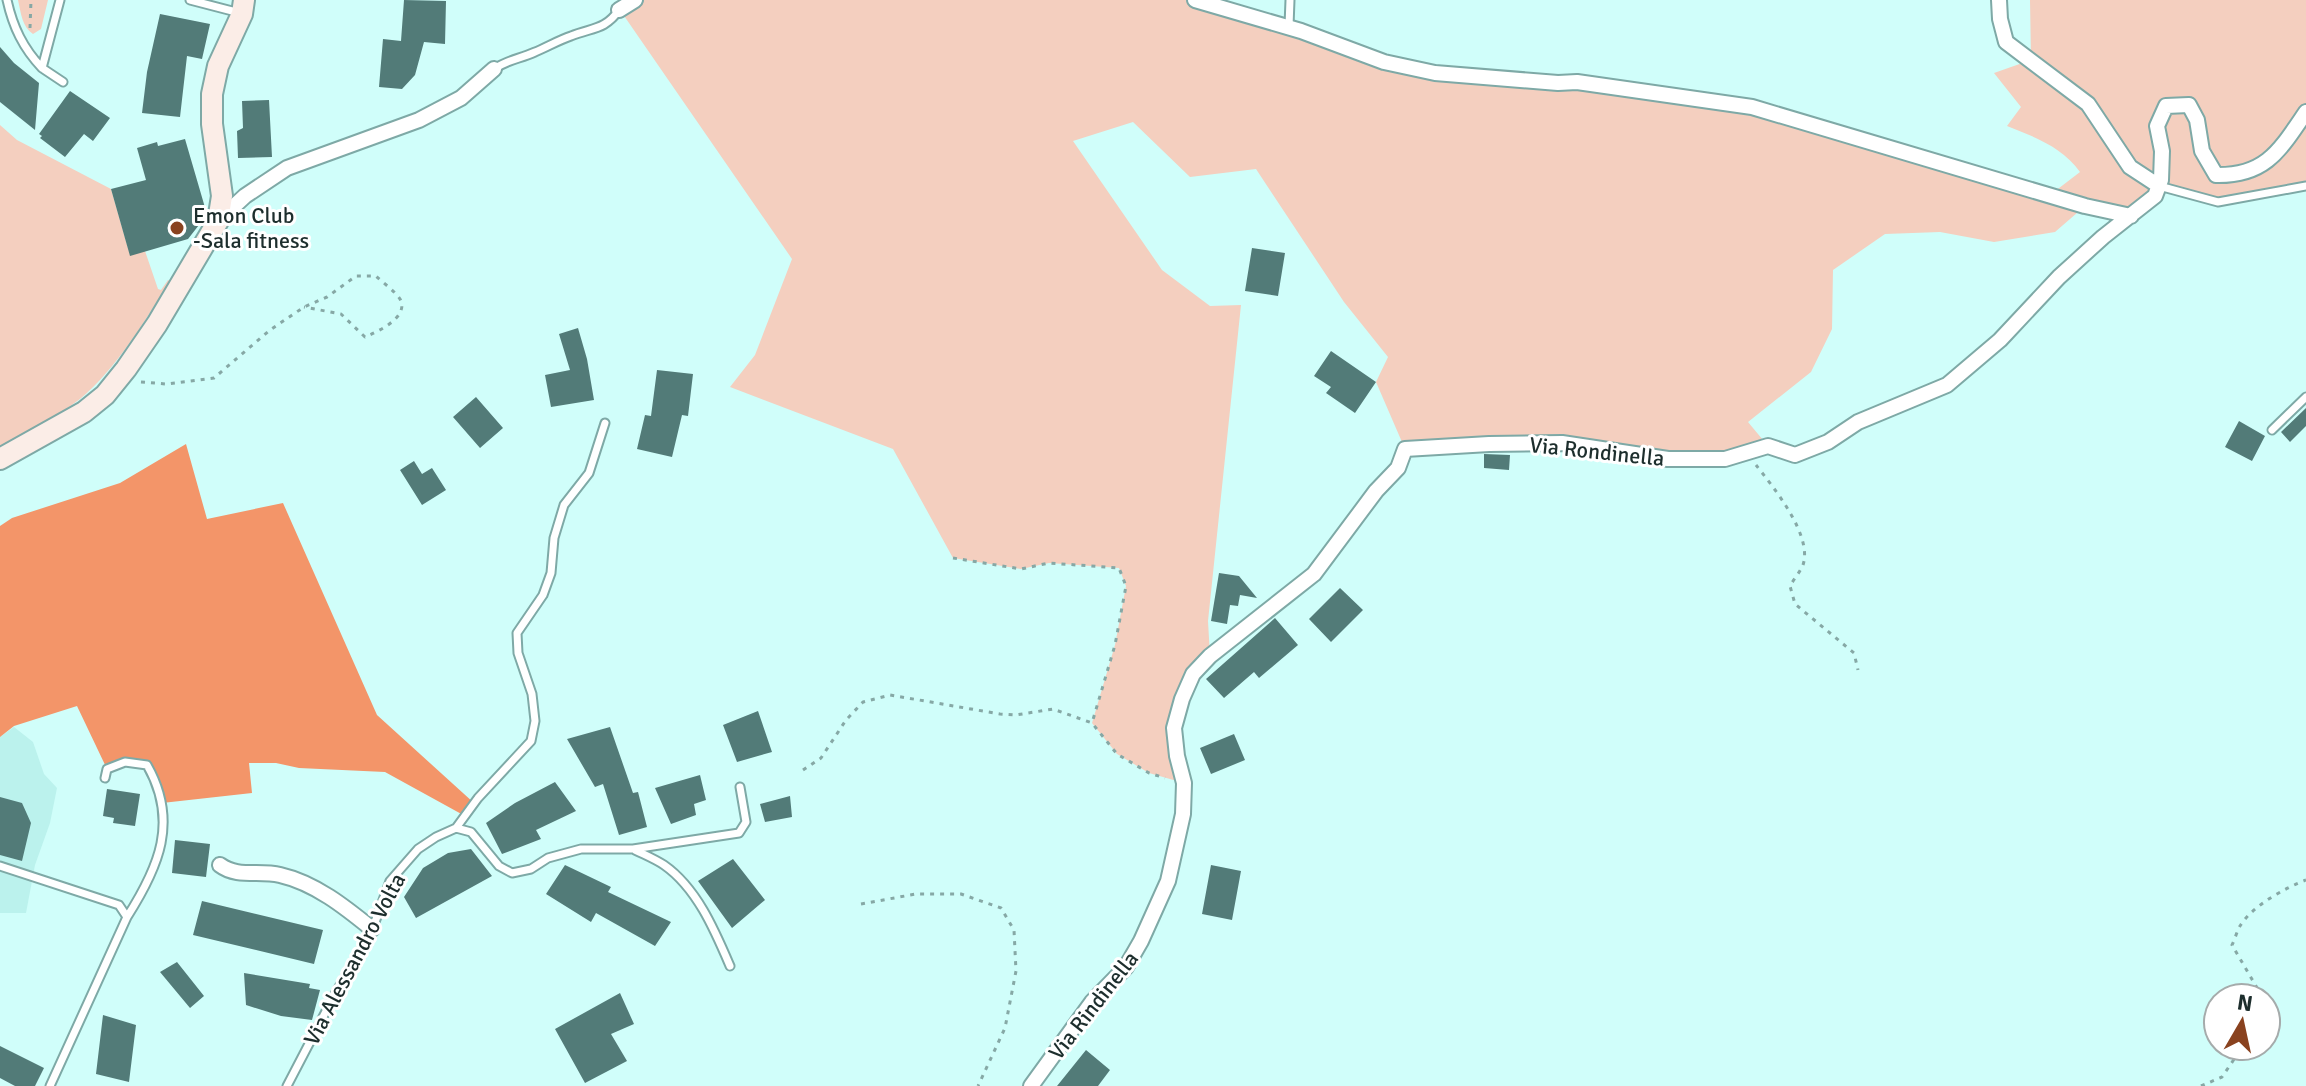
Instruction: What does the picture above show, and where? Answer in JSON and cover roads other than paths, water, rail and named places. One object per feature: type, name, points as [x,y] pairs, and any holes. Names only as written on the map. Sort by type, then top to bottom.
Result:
[{"type":"street","points":[[622,5],[635,0]]},
{"type":"street","points":[[1195,0],[1289,28],[1384,62],[1435,73],[1577,82],[1752,107],[2085,206],[2131,216]]},
{"type":"street","points":[[1999,0],[2006,42],[2088,104],[2130,167],[2159,186],[2162,151],[2157,126],[2166,106],[2189,105],[2197,120],[2202,151],[2216,175],[2237,175],[2258,167],[2282,148],[2306,112]]},
{"type":"street","points":[[218,221],[222,196],[212,124],[212,94],[218,66],[243,7]]},
{"type":"street","points":[[0,459],[84,412],[105,395],[157,324],[218,221],[245,196],[287,168],[419,120],[461,98],[494,69]]},
{"type":"street","name":"Via Rondinella","points":[[1184,783],[1174,728],[1193,674],[1210,656],[1314,574],[1376,491],[1398,468],[1405,449],[1562,443],[1668,459],[1725,459],[1768,446],[1795,455],[1828,442],[1858,422],[1947,385],[2000,340],[2059,277],[2103,237],[2155,196],[2159,186]]},
{"type":"street","name":"Via Rindinella","points":[[1031,1086],[1092,1002],[1126,967],[1141,941],[1168,881],[1183,814],[1184,783]]},
{"type":"street","points":[[220,865],[229,872],[280,875],[320,891],[372,929]]},
{"type":"lane","points":[[7,0],[11,19],[26,51],[42,68],[63,82]]},
{"type":"lane","points":[[42,68],[60,0]]},
{"type":"lane","points":[[190,0],[243,7]]},
{"type":"lane","points":[[1289,28],[1290,0]]},
{"type":"lane","points":[[494,69],[507,60],[533,54],[572,35],[598,29],[614,17],[622,5]]},
{"type":"lane","points":[[2159,186],[2218,202],[2306,186]]},
{"type":"lane","points":[[2272,430],[2306,397]]},
{"type":"lane","points":[[605,423],[589,473],[564,505],[554,538],[551,573],[543,595],[517,633],[518,653],[532,694],[535,721],[531,741],[478,798],[456,828],[471,832],[499,866],[512,873],[531,869],[548,858],[581,849],[633,849],[739,833],[746,822],[740,787]]},
{"type":"lane","points":[[50,1086],[127,917],[147,886],[161,849],[164,815],[159,785],[147,765],[125,762],[107,769],[105,778]]},
{"type":"lane","name":"Via Alessandro Volta","points":[[287,1086],[372,929],[390,881],[418,849],[456,828]]},
{"type":"lane","points":[[633,849],[665,866],[690,891],[714,930],[730,966]]},
{"type":"lane","points":[[0,866],[119,905],[127,917]]},
{"type":"place","name":"Emon Club -Sala fitness","points":[[177,228]]}]
